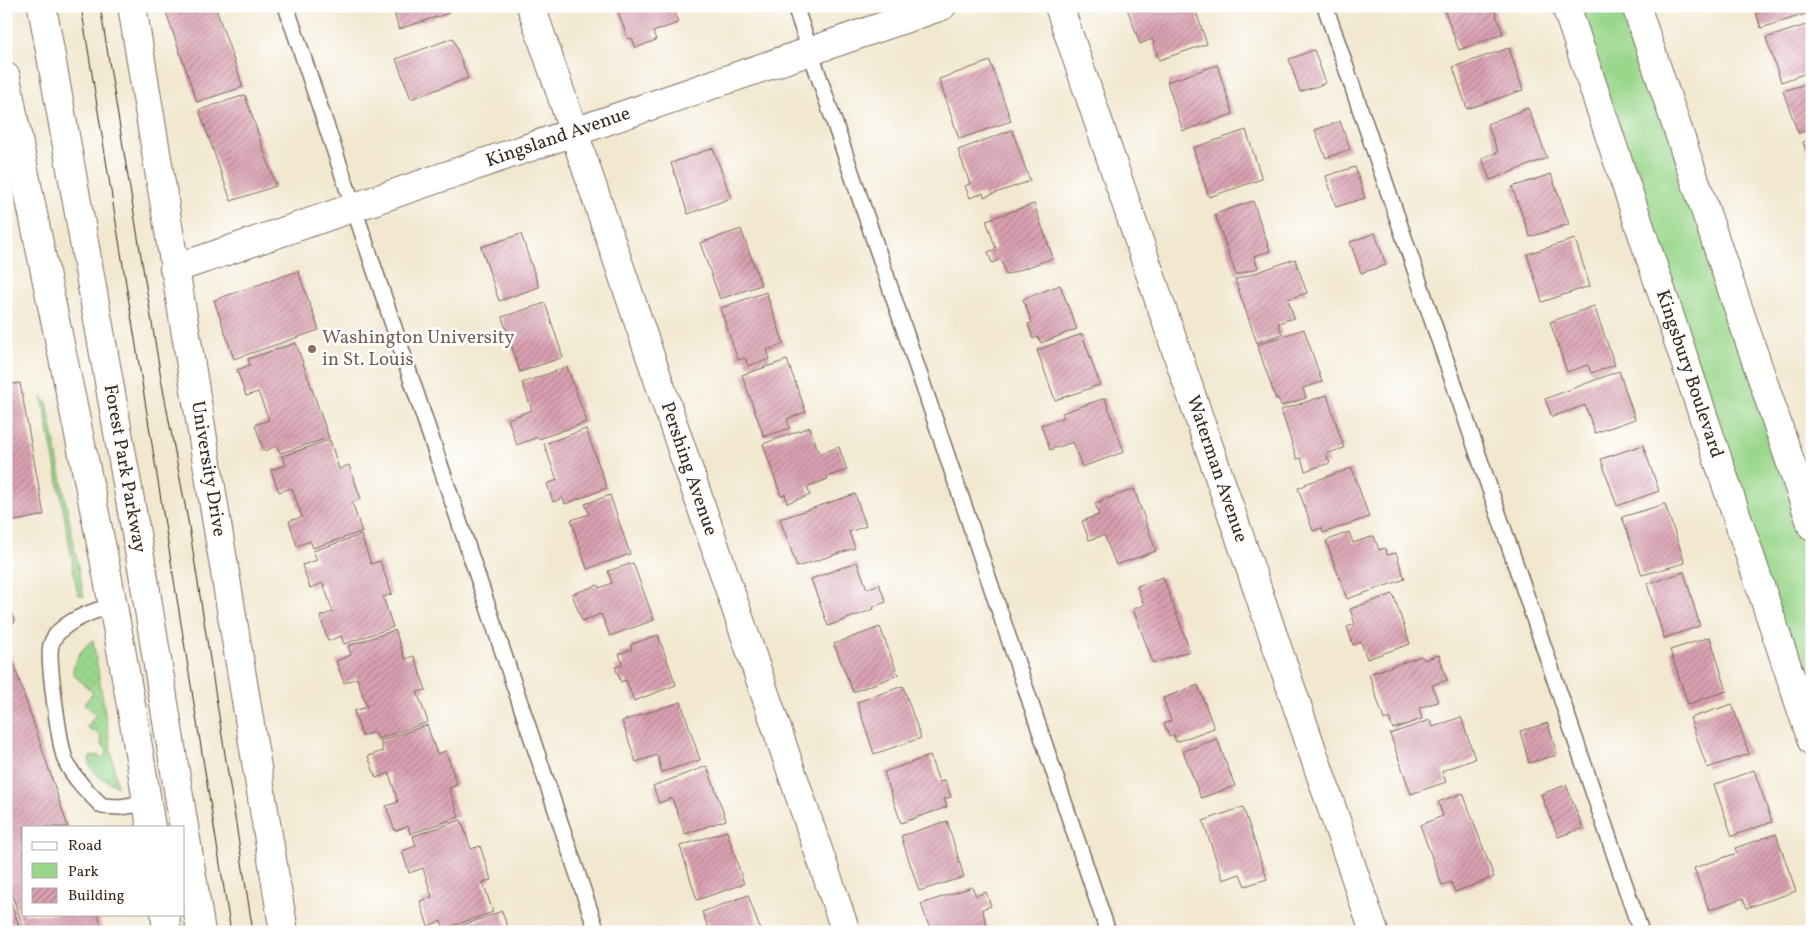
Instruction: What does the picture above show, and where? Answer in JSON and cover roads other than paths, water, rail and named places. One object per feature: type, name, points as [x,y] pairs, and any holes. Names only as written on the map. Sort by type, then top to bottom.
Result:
[{"type":"street","name":"Forest Park Parkway","points":[[42,6],[143,572],[184,826]]},
{"type":"street","name":"Pershing Avenue","points":[[531,6],[846,932]]},
{"type":"street","name":"Kingsland Avenue","points":[[174,269],[942,6]]},
{"type":"street","name":"Waterman Avenue","points":[[1059,6],[1374,932]]},
{"type":"street","name":"Kingsbury Boulevard","points":[[1566,6],[1812,741]]},
{"type":"street","points":[[1636,6],[1812,526]]},
{"type":"street","name":"University Drive","points":[[137,8],[174,269],[284,932]]},
{"type":"street","name":"Forest Park Parkway","points":[[6,77],[113,606],[149,815]]},
{"type":"street","name":"Forest Park Parkway","points":[[185,833],[201,932]]},
{"type":"street","points":[[164,916],[167,932]]},
{"type":"lane","points":[[286,6],[597,932]]},
{"type":"lane","points":[[795,6],[1108,932]]},
{"type":"lane","points":[[1325,6],[1641,932]]},
{"type":"lane","points":[[113,606],[92,611],[60,630],[51,645],[53,688],[65,760],[78,782],[102,806],[120,806],[149,815]]},
{"type":"tram line","points":[[81,6],[231,932]]},
{"type":"tram line","points":[[100,6],[162,384],[189,526],[253,932]]},
{"type":"place","name":"Washington University in St. Louis","points":[[312,349]]}]
